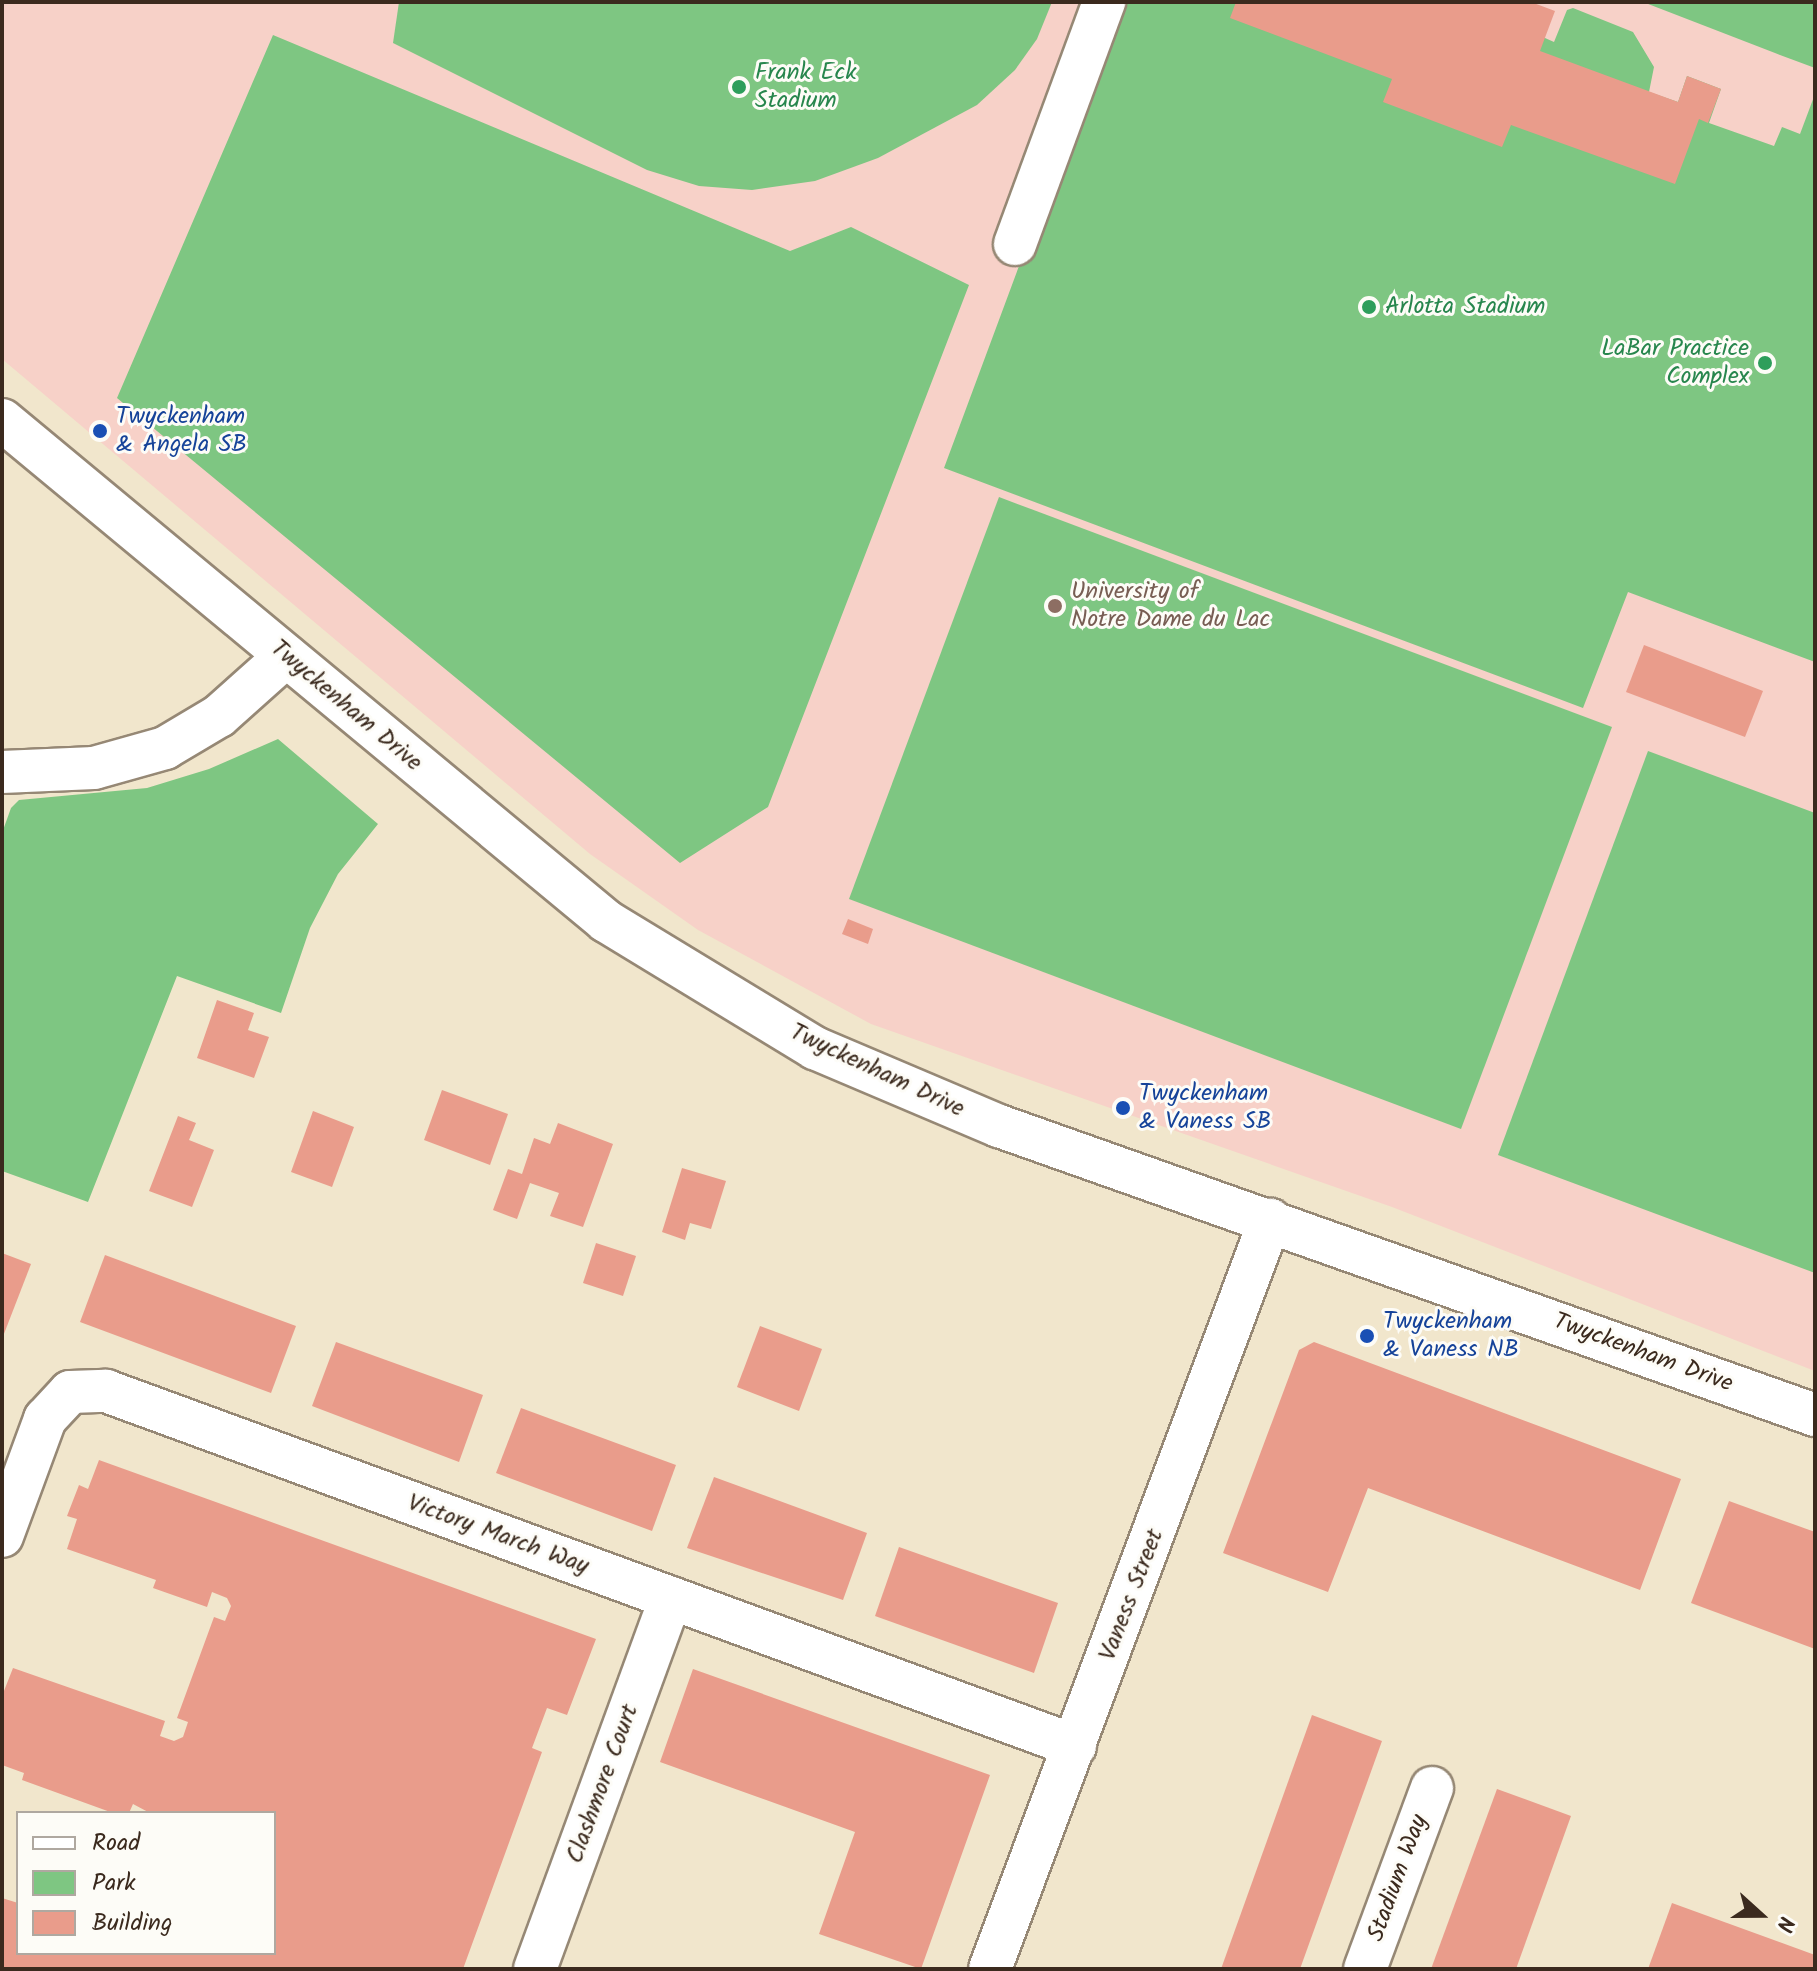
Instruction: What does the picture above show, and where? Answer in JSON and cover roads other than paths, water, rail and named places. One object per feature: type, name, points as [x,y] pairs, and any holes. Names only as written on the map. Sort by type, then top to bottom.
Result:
[{"type":"street","points":[[1015,244],[1104,2]]},
{"type":"street","name":"Twyckenham Drive","points":[[2,420],[606,921],[815,1048],[999,1126],[1815,1415]]},
{"type":"street","points":[[2,772],[94,768],[165,748],[219,716],[286,656]]},
{"type":"street","name":"Vaness Street","points":[[990,1969],[1270,1220]]},
{"type":"street","name":"Victory March Way","points":[[2,1536],[45,1419],[70,1392],[86,1388],[106,1391],[1075,1746]]},
{"type":"street","name":"Clashmore Court","points":[[535,1969],[671,1598]]},
{"type":"street","name":"Stadium Way","points":[[1365,1969],[1432,1788]]},
{"type":"place","name":"Frank Eck Stadium","points":[[739,87]]},
{"type":"place","name":"Arlotta Stadium","points":[[1369,307]]},
{"type":"place","name":"LaBar Practice Complex","points":[[1765,363]]},
{"type":"place","name":"Twyckenham & Angela SB","points":[[100,431]]},
{"type":"place","name":"University of Notre Dame du Lac","points":[[1055,606]]},
{"type":"place","name":"Twyckenham & Vaness SB","points":[[1123,1108]]},
{"type":"place","name":"Twyckenham & Vaness NB","points":[[1367,1336]]}]
